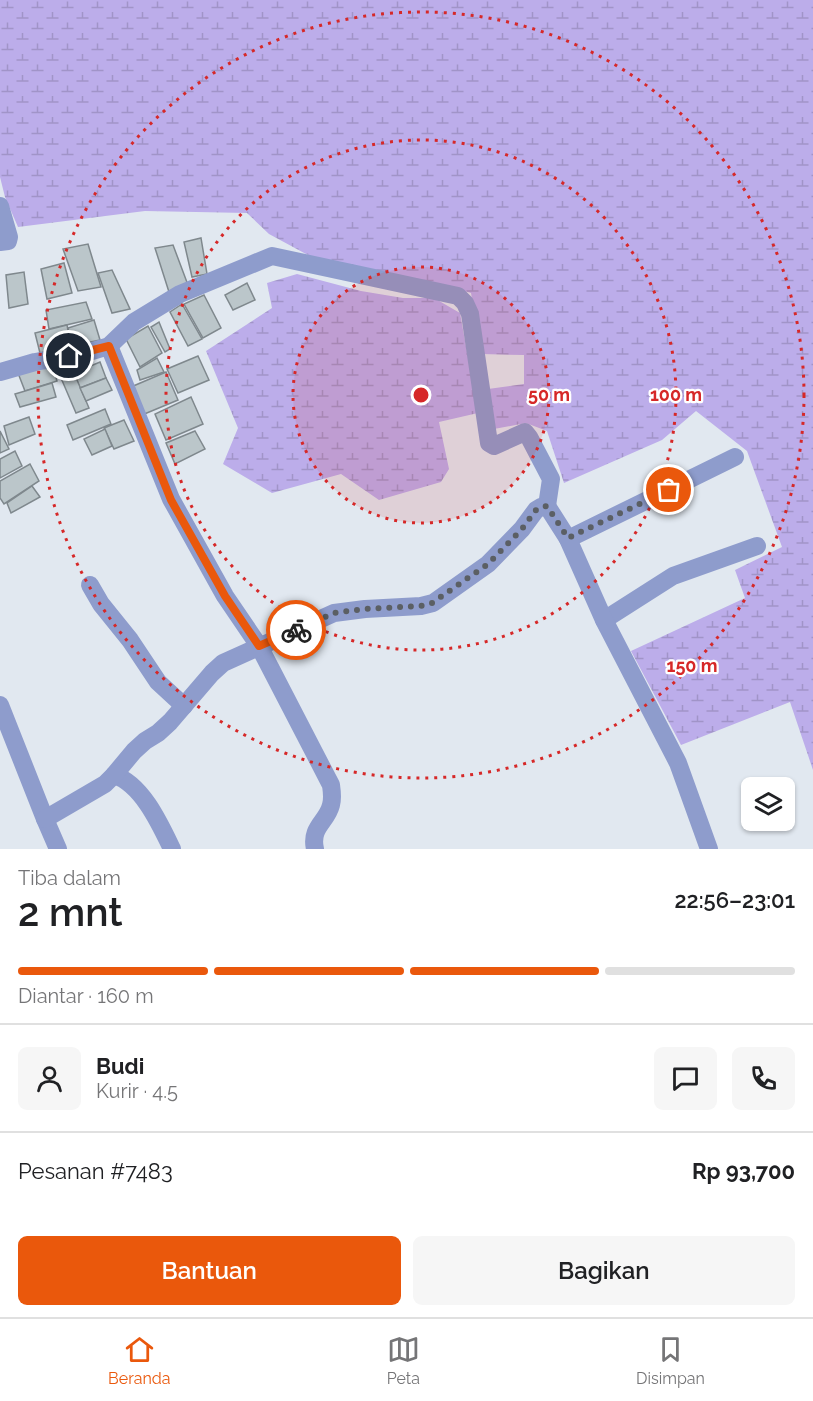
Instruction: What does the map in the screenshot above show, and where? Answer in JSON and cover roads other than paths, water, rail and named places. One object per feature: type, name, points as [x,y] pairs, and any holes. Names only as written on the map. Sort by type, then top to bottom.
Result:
[{"type":"street","points":[[0,206],[9,237],[8,241],[0,242]]},
{"type":"street","points":[[0,372],[109,346],[134,322],[180,294],[272,256],[458,296],[465,303],[470,314],[489,443],[494,446],[525,432],[529,437],[551,479],[547,506],[568,538],[604,620],[678,763],[709,849]]},
{"type":"street","points":[[109,346],[171,500],[225,596],[259,646],[331,786],[333,796],[331,807],[320,822],[313,840],[315,849]]},
{"type":"street","points":[[568,538],[735,457]]},
{"type":"street","points":[[45,819],[105,784],[134,751],[164,728],[223,663],[334,613],[421,606],[432,603],[488,564],[522,529],[536,510],[547,506]]},
{"type":"street","points":[[604,620],[674,576],[757,546]]},
{"type":"street","points":[[90,585],[101,604],[130,640],[158,682],[184,706]]},
{"type":"street","points":[[0,705],[58,849]]},
{"type":"street","points":[[114,775],[121,777],[137,790],[172,849]]}]
